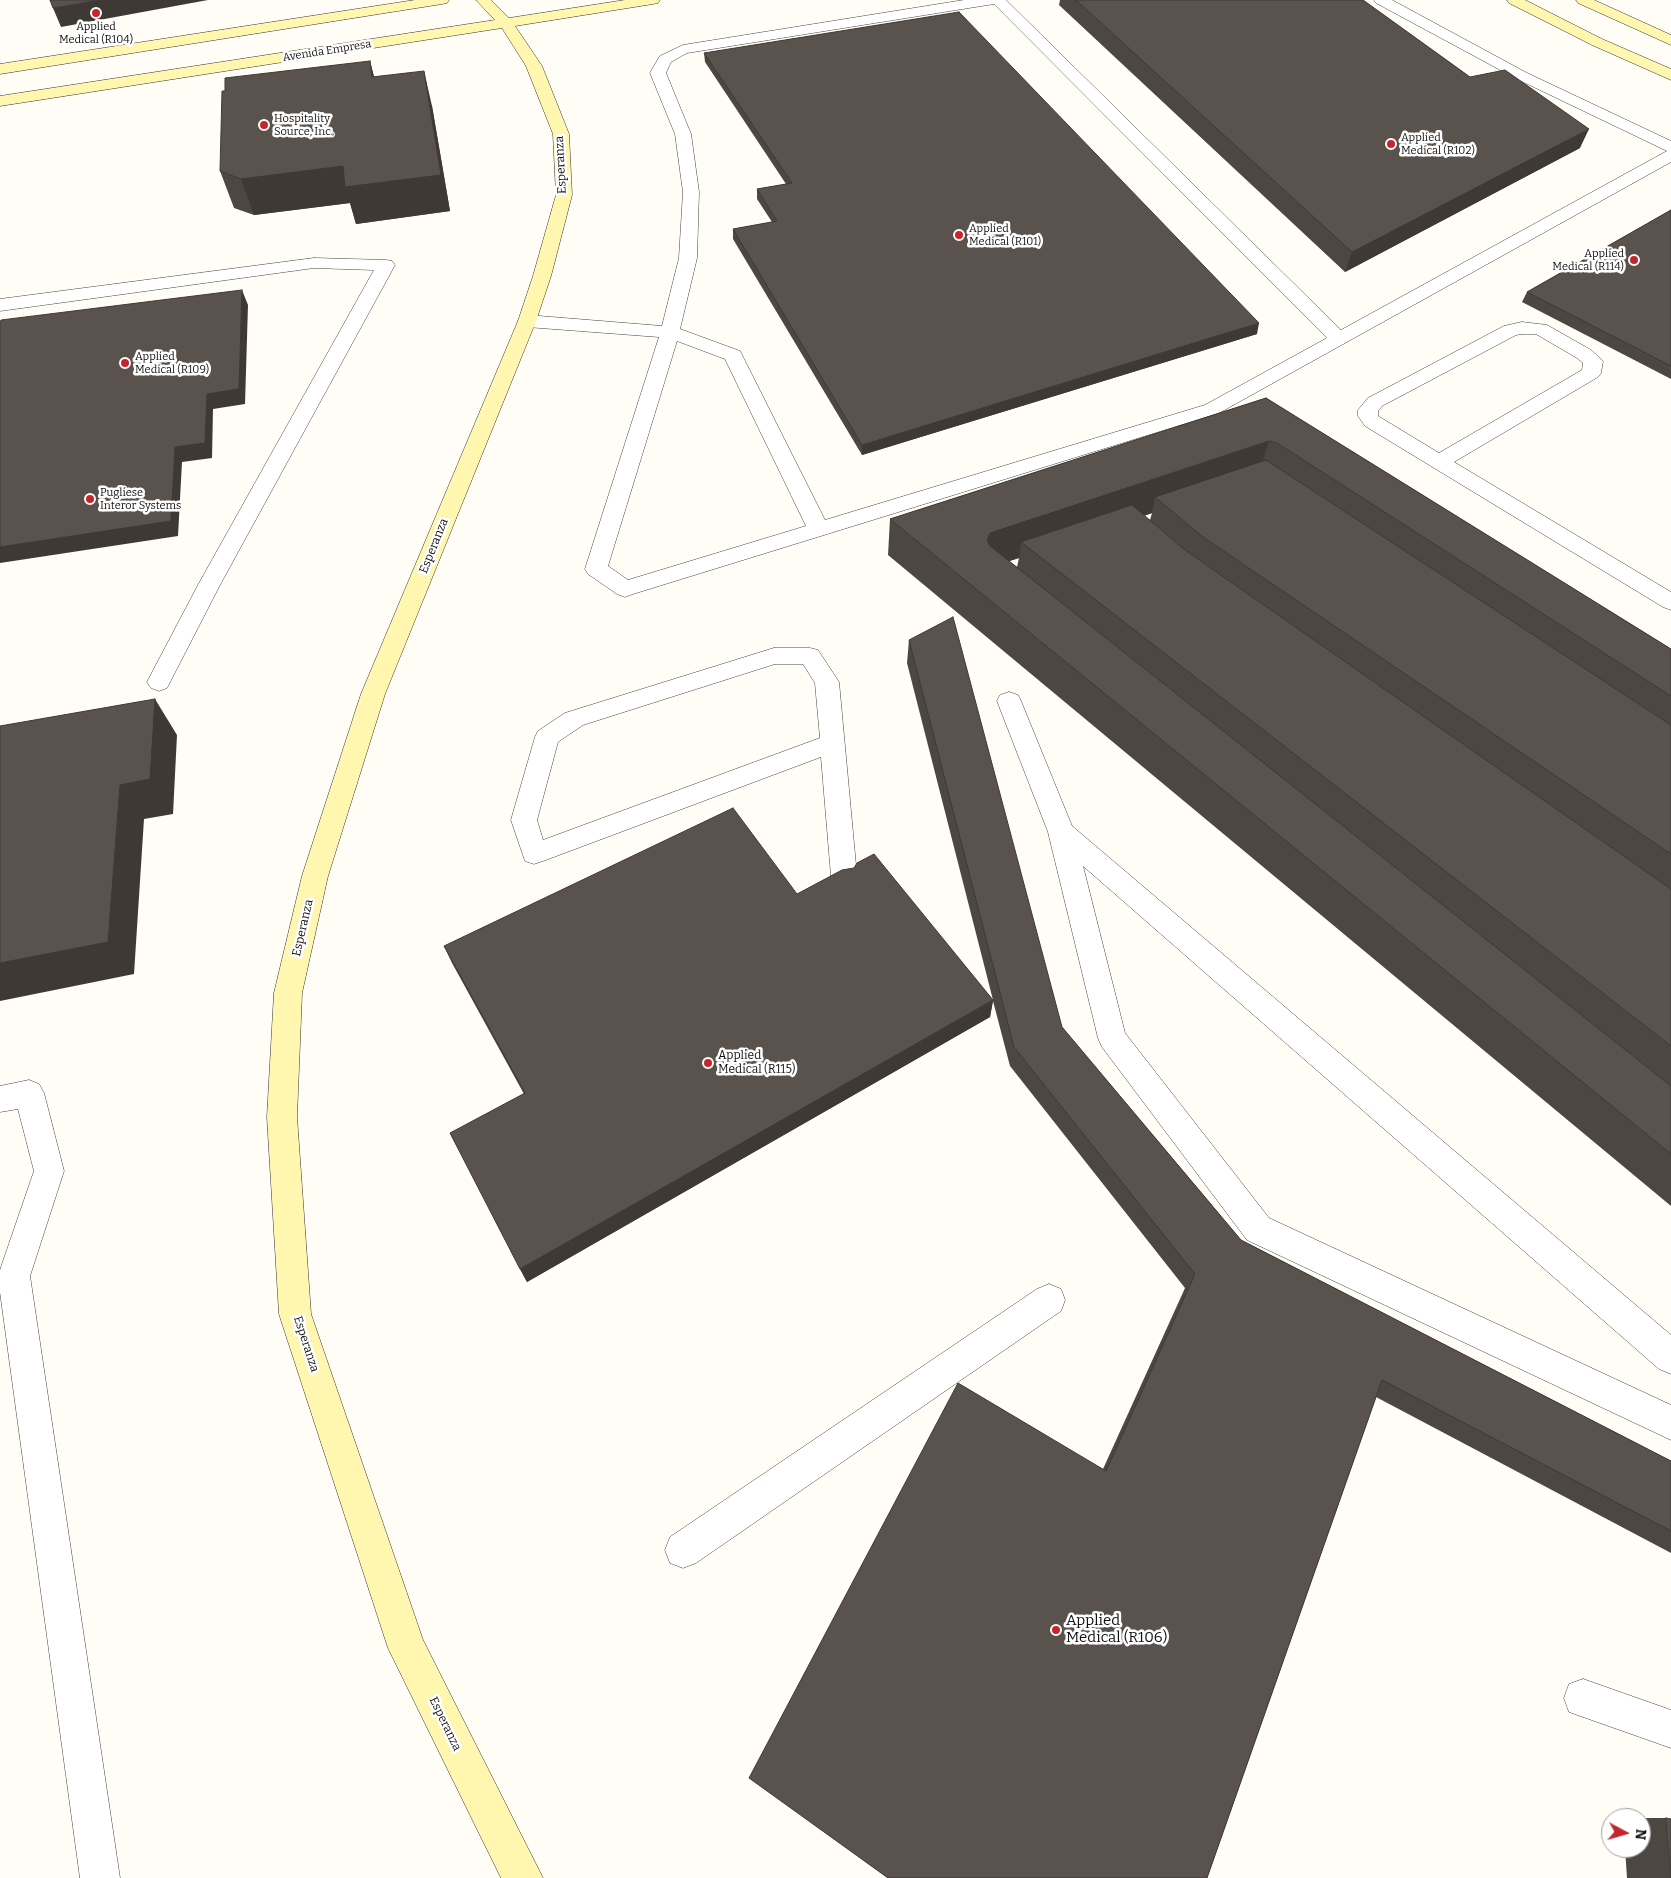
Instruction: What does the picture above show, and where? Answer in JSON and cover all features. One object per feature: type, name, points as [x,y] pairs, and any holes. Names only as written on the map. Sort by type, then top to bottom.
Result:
[{"type":"street","points":[[0,69],[442,0]]},
{"type":"street","name":"Esperanza","points":[[484,0],[505,22],[534,66],[561,134],[564,195],[542,276],[527,321],[373,694],[315,876],[288,993],[282,1117],[296,1314],[407,1648],[522,1878]]},
{"type":"street","name":"Avenida Empresa","points":[[0,101],[653,0]]},
{"type":"street","points":[[1514,0],[1597,42],[1671,75]]},
{"type":"street","points":[[1583,0],[1671,41]]},
{"type":"lane","points":[[991,0],[683,49],[665,60],[658,73],[683,134],[692,192],[688,258],[670,332],[596,569],[625,590],[1212,409],[1671,155]]},
{"type":"lane","points":[[998,0],[1339,339]]},
{"type":"lane","points":[[1381,0],[1522,76],[1671,147]]},
{"type":"lane","points":[[0,305],[314,263],[386,265],[214,576],[159,682]]},
{"type":"lane","points":[[527,321],[670,332],[733,354],[819,530]]},
{"type":"lane","points":[[1439,462],[1591,373],[1593,361],[1540,329],[1522,328],[1511,330],[1375,402],[1368,410],[1368,416],[1372,422],[1671,602]]},
{"type":"lane","points":[[832,744],[534,854],[524,820],[547,738],[574,719],[774,656],[810,656],[826,682],[832,744],[844,876]]},
{"type":"lane","points":[[1008,701],[1061,832],[1112,1038],[1258,1229],[1671,1423]]},
{"type":"lane","points":[[1061,832],[1671,1357]]},
{"type":"lane","points":[[0,1099],[28,1093],[49,1171],[7,1277],[100,1878]]},
{"type":"lane","points":[[683,1550],[1049,1300]]},
{"type":"lane","points":[[1583,1698],[1671,1729]]},
{"type":"building","points":[[50,0],[99,0],[53,8]]},
{"type":"building","name":"Applied Medical (R102)","points":[[1076,0],[1363,0],[1470,77],[1505,70],[1589,129],[1352,252]]},
{"type":"building","name":"Applied Medical (R101)","points":[[959,12],[1259,323],[862,445],[733,229],[777,221],[757,189],[792,183],[704,53]]},
{"type":"building","points":[[370,61],[372,77],[424,71],[441,175],[345,187],[343,166],[241,179],[220,171],[222,91],[225,91],[225,78]]},
{"type":"building","name":"Applied Medical (R114)","points":[[1671,210],[1671,366],[1527,292]]},
{"type":"building","points":[[242,290],[239,389],[207,394],[205,443],[175,447],[171,521],[0,547],[1,320]]},
{"type":"building","points":[[1266,398],[1671,649],[1671,696],[1277,443],[1269,441],[990,533],[987,540],[990,546],[1671,1086],[1671,1154],[890,519]]},
{"type":"building","points":[[1266,460],[1671,725],[1671,854],[1203,537],[1155,497]]},
{"type":"building","points":[[1132,505],[1185,550],[1671,889],[1671,1046],[1021,542]]},
{"type":"building","name":"Applied Medical (R106)","points":[[953,617],[1062,1027],[1241,1240],[1671,1461],[1671,1531],[1382,1380],[1207,1878],[888,1878],[749,1778],[958,1383],[1106,1471],[1195,1274],[1014,1047],[909,640]]},
{"type":"building","points":[[155,699],[150,779],[120,785],[108,942],[0,963],[0,726]]},
{"type":"building","name":"Applied Medical (R115)","points":[[733,808],[797,894],[842,870],[854,868],[857,863],[874,854],[993,1000],[520,1269],[450,1133],[525,1093],[444,946]]},
{"type":"building","points":[[1666,1818],[1671,1819],[1671,1878]]},
{"type":"place","name":"Applied Medical (R104)","points":[[96,13]]},
{"type":"place","name":"Hospitality Source, Inc.","points":[[264,125]]},
{"type":"place","name":"Applied Medical (R102)","points":[[1391,144]]},
{"type":"place","name":"Applied Medical (R101)","points":[[959,235]]},
{"type":"place","name":"Applied Medical (R114)","points":[[1634,260]]},
{"type":"place","name":"Applied Medical (R109)","points":[[125,363]]},
{"type":"place","name":"Pugliese Interor Systems","points":[[90,499]]},
{"type":"place","name":"Applied Medical (R115)","points":[[708,1063]]},
{"type":"place","name":"Applied Medical (R106)","points":[[1056,1630]]}]
